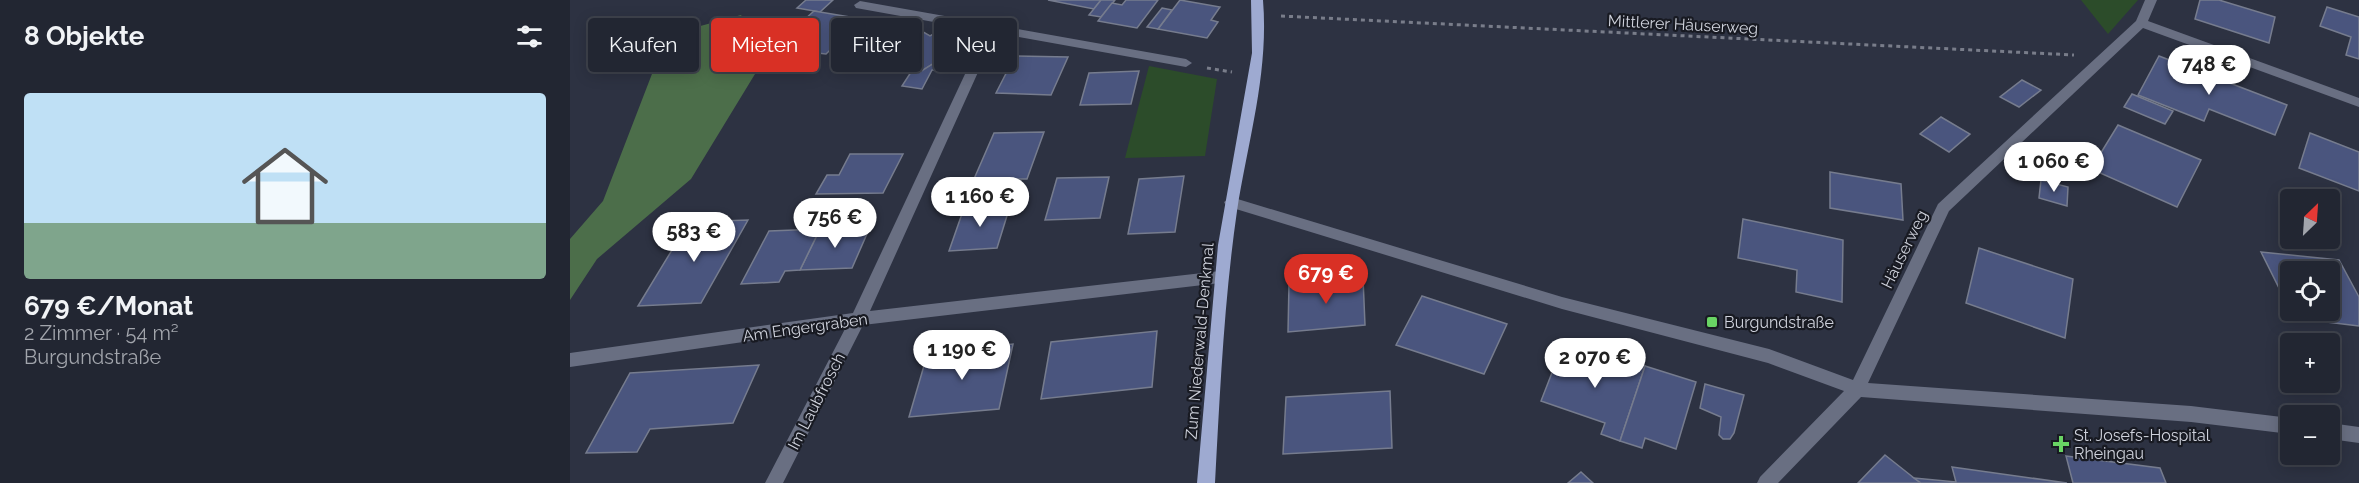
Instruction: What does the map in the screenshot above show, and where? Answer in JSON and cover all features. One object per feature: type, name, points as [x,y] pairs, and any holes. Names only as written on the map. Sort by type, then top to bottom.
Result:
[{"type":"main road","name":"Zum Niederwald-Denkmal","points":[[1206,483],[1220,277],[1231,202],[1257,72],[1259,15],[1257,0]]},
{"type":"street","name":"Häuserweg","points":[[1766,483],[1857,389],[1943,208],[2141,23],[2151,0]]},
{"type":"street","points":[[860,5],[935,18]]},
{"type":"street","points":[[2141,23],[2359,103]]},
{"type":"street","points":[[1017,32],[1186,63]]},
{"type":"street","name":"Im Laubfrosch","points":[[774,483],[858,319],[972,72]]},
{"type":"street","points":[[1231,202],[1562,303],[1769,356],[1857,389],[2192,414],[2280,425]]},
{"type":"street","name":"Am Engergraben","points":[[570,360],[858,319],[1220,277]]},
{"type":"street","points":[[2340,432],[2359,435]]},
{"type":"path","name":"Mittlerer Häuserweg","points":[[1259,15],[2105,57]]},
{"type":"path","points":[[1186,63],[1218,71],[1257,72]]},
{"type":"green space","points":[[2081,0],[2138,0],[2108,34]]},
{"type":"green space","points":[[711,23],[711,72],[756,72],[691,179],[597,259],[570,300],[570,239],[603,201],[653,72],[699,72],[699,26]]},
{"type":"green space","points":[[1149,66],[1217,79],[1205,156],[1125,158]]},
{"type":"building","points":[[806,0],[833,0],[820,12],[797,8]]},
{"type":"building","points":[[1048,0],[1101,0],[1094,9]]},
{"type":"building","points":[[1101,0],[1115,0],[1101,17],[1089,15]]},
{"type":"building","points":[[1126,0],[1158,0],[1137,28],[1098,21],[1112,3],[1122,5]]},
{"type":"building","points":[[1180,0],[1220,7],[1211,20],[1218,22],[1207,38],[1158,29]]},
{"type":"building","points":[[2200,0],[2219,0],[2275,17],[2269,43],[2195,19]]},
{"type":"building","points":[[2327,7],[2359,17],[2359,59],[2346,55],[2351,37],[2320,26]]},
{"type":"building","points":[[1162,8],[1172,10],[1158,29],[1147,27]]},
{"type":"building","points":[[814,11],[856,18],[831,18],[831,49],[826,54],[819,53],[819,18],[806,18]]},
{"type":"building","points":[[922,31],[930,36],[934,34],[934,63],[922,71]]},
{"type":"building","points":[[1017,56],[1068,57],[1051,95],[996,93],[1007,72],[1017,72]]},
{"type":"building","points":[[2159,56],[2287,105],[2275,135],[2209,109],[2204,121],[2138,95]]},
{"type":"building","points":[[934,63],[934,70],[922,89],[902,86],[911,72],[922,71]]},
{"type":"building","points":[[1139,71],[1131,104],[1080,105],[1089,73]]},
{"type":"building","points":[[2022,80],[2041,90],[2019,107],[2000,97]]},
{"type":"building","points":[[2132,94],[2173,111],[2165,124],[2124,107]]},
{"type":"building","points":[[1941,117],[1970,134],[1949,152],[1920,134]]},
{"type":"building","points":[[2118,125],[2201,160],[2177,207],[2091,169]]},
{"type":"building","points":[[1044,132],[1027,179],[974,179],[994,133]]},
{"type":"building","points":[[2310,133],[2359,152],[2359,191],[2299,168]]},
{"type":"building","points":[[850,154],[903,154],[883,193],[816,194],[827,175],[839,175]]},
{"type":"building","points":[[1830,172],[1901,184],[1903,220],[1830,208]]},
{"type":"building","points":[[1184,176],[1175,232],[1128,234],[1139,179]]},
{"type":"building","points":[[1109,177],[1100,218],[1045,220],[1057,178]]},
{"type":"building","points":[[2041,180],[2068,187],[2067,206],[2039,198]]},
{"type":"building","points":[[1010,206],[997,248],[949,251],[964,208]]},
{"type":"building","points":[[1743,219],[1843,240],[1842,302],[1796,292],[1797,270],[1738,258]]},
{"type":"building","points":[[748,220],[701,303],[638,306],[689,222]]},
{"type":"building","points":[[870,227],[852,268],[800,270],[820,229]]},
{"type":"building","points":[[820,229],[800,270],[785,271],[779,282],[741,284],[769,231]]},
{"type":"building","points":[[1979,248],[2073,279],[2065,338],[1966,303]]},
{"type":"building","points":[[2261,252],[2339,260],[2280,261],[2280,290]]},
{"type":"building","points":[[2340,262],[2359,297],[2359,326],[2318,321],[2340,321]]},
{"type":"building","points":[[1363,278],[1365,325],[1288,332],[1289,284]]},
{"type":"building","points":[[1422,296],[1507,324],[1484,374],[1396,345]]},
{"type":"building","points":[[1157,331],[1152,387],[1041,399],[1051,342]]},
{"type":"building","points":[[1013,344],[999,409],[909,417],[928,352]]},
{"type":"building","points":[[1562,347],[1617,365],[1619,357],[1645,366],[1620,441],[1601,434],[1605,423],[1541,401]]},
{"type":"building","points":[[759,365],[733,423],[650,429],[637,452],[586,453],[630,373]]},
{"type":"building","points":[[1645,366],[1696,382],[1676,449],[1645,438],[1642,448],[1620,441]]},
{"type":"building","points":[[1705,384],[1744,395],[1734,433],[1730,439],[1723,439],[1719,435],[1721,417],[1700,408]]},
{"type":"building","points":[[1390,391],[1392,448],[1283,454],[1286,397]]},
{"type":"building","points":[[1885,455],[1914,478],[1921,483],[1858,483]]},
{"type":"building","points":[[2066,456],[2160,468],[2166,483],[2073,483]]},
{"type":"building","points":[[1952,467],[2067,483],[1921,483],[1914,478],[1956,482]]},
{"type":"building","points":[[1581,472],[1593,483],[1568,483]]},
{"type":"place","name":"Burgundstraße","points":[[1712,322]]},
{"type":"place","name":"St. Josefs-Hospital Rheingau","points":[[2061,444]]}]
